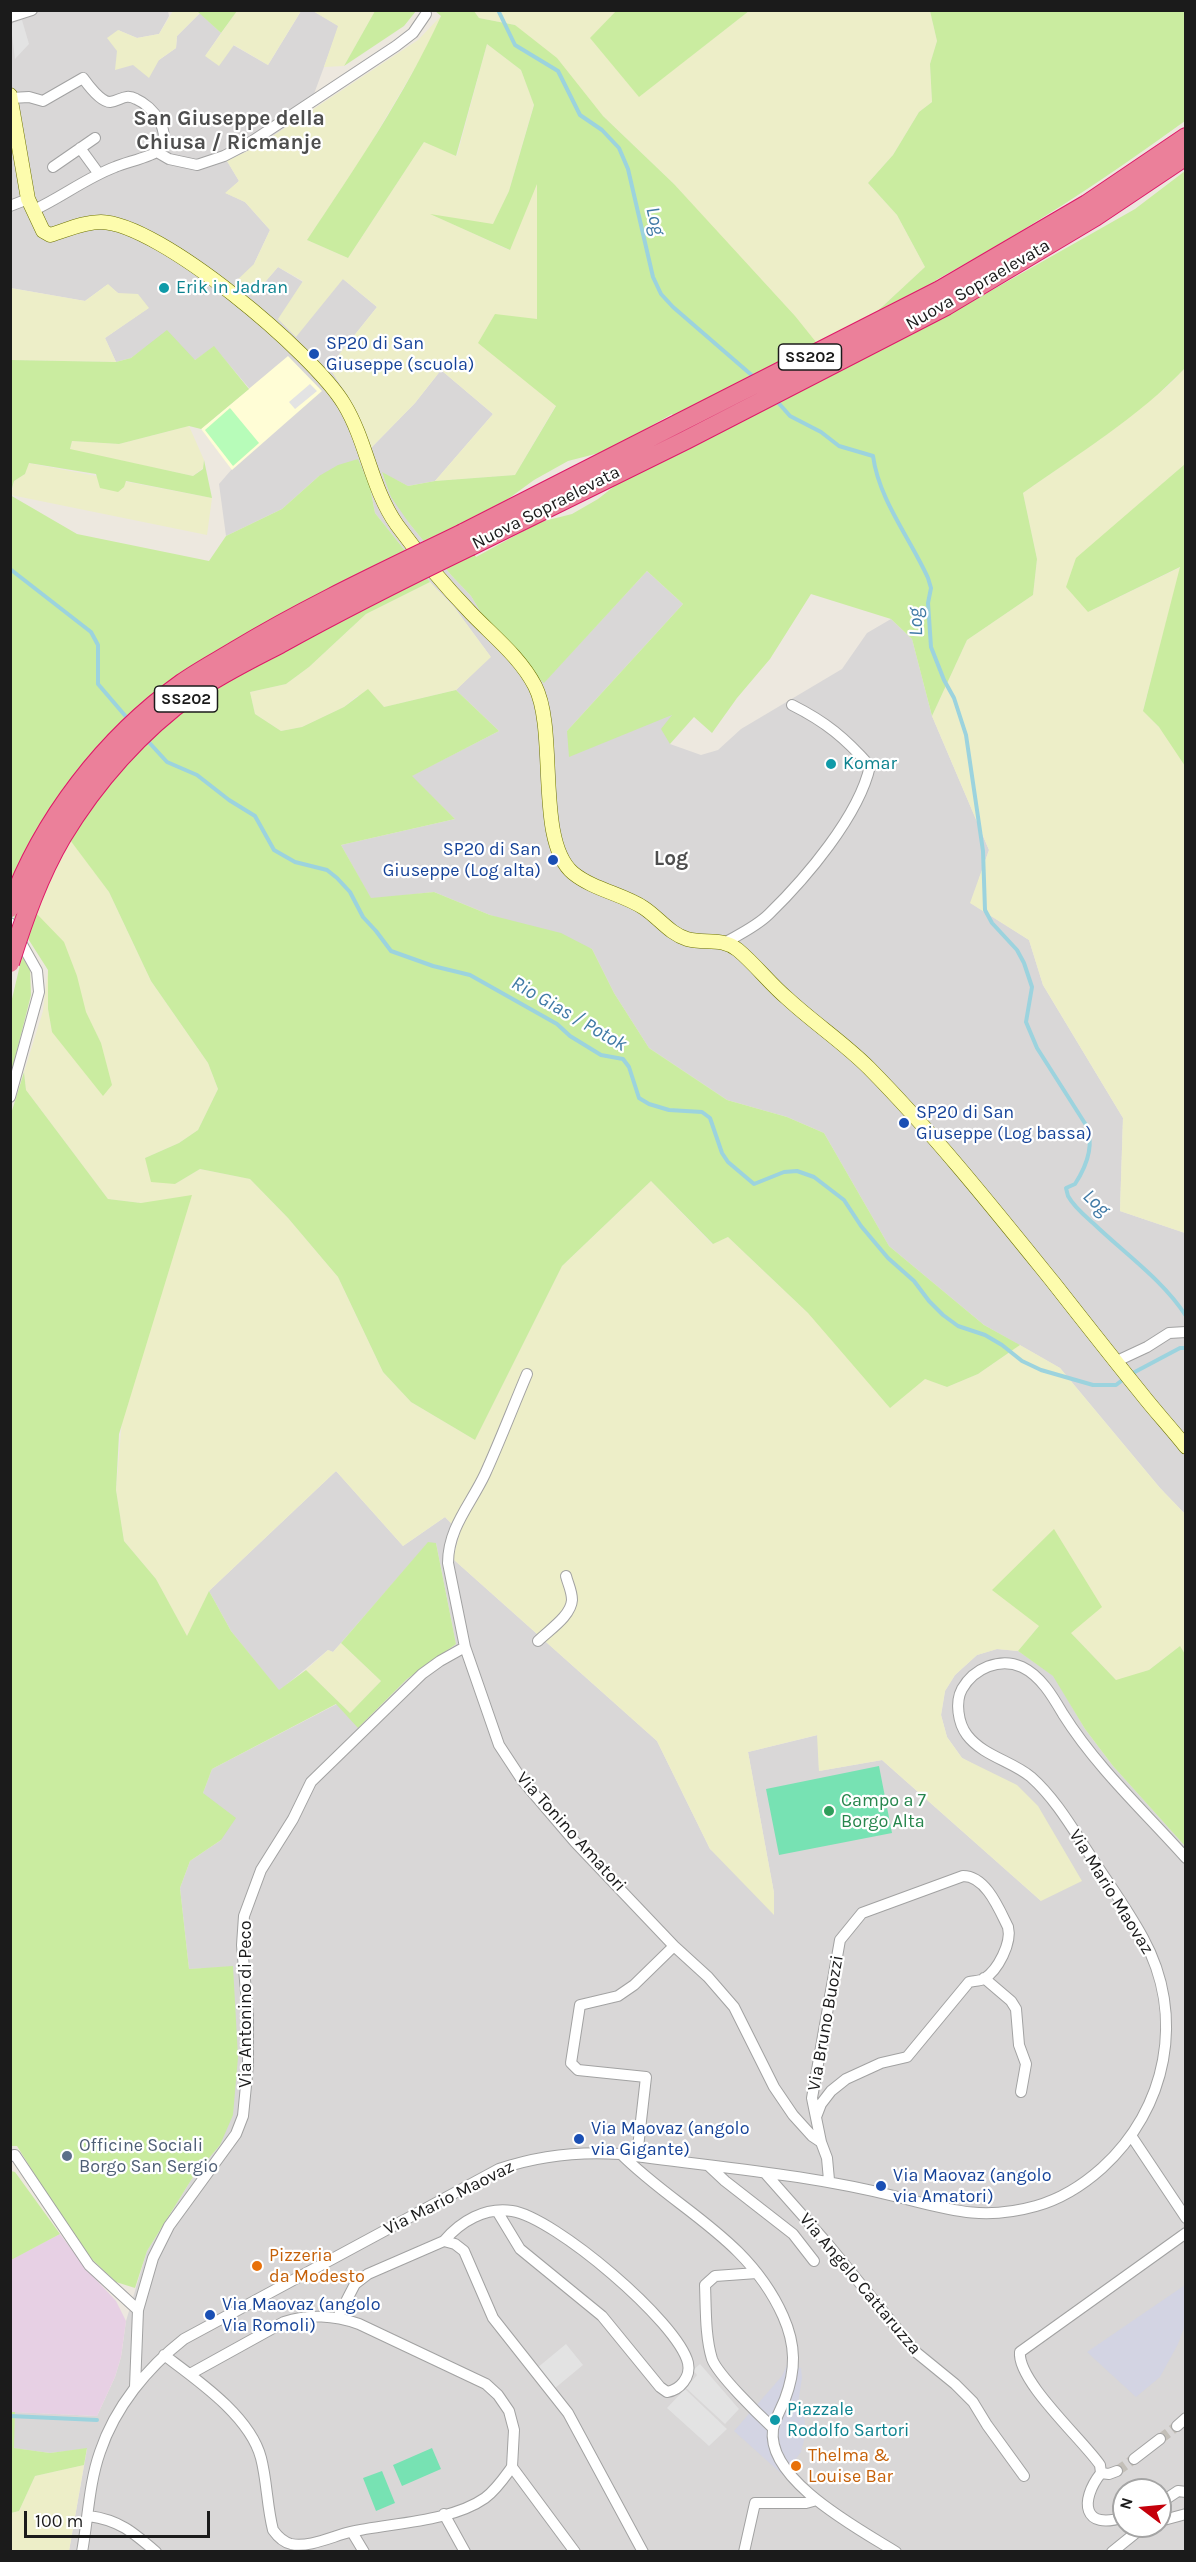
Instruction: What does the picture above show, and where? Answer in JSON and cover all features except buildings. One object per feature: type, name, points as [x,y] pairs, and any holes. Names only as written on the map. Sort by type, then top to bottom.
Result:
[{"type":"highway","name":"Nuova Sopraelevata","points":[[943,298],[1185,137]]},
{"type":"highway","name":"Nuova Sopraelevata","points":[[10,908],[34,854],[71,795],[110,747],[153,706],[182,683],[272,628],[467,539],[682,432],[1075,229],[1185,156]]},
{"type":"highway","name":"Nuova Sopraelevata","points":[[10,963],[31,903],[63,837],[103,779],[141,738],[193,693],[467,539]]},
{"type":"street","points":[[10,17],[32,10]]},
{"type":"street","points":[[157,152],[169,159],[197,165],[239,149],[396,46],[413,33],[426,14]]},
{"type":"street","points":[[10,206],[31,205],[99,174],[157,152],[164,137],[159,120],[151,110],[135,98],[125,96],[112,102],[106,101],[83,78],[43,101],[11,97],[31,205],[43,231],[50,235],[74,226],[105,222],[154,240],[176,252],[263,319],[317,370],[345,406],[358,432],[381,498],[396,523],[468,609],[516,658],[535,686],[545,735],[556,843],[563,860],[573,873],[640,906],[677,934],[688,939],[726,942],[758,967],[785,997],[866,1065],[920,1121],[1117,1361],[1185,1448]]},
{"type":"street","points":[[52,167],[94,138]]},
{"type":"street","points":[[80,148],[99,174]]},
{"type":"street","points":[[726,942],[768,916],[806,875],[849,814],[868,775],[870,766],[836,730],[824,721],[792,705]]},
{"type":"street","points":[[10,923],[38,971],[39,992],[10,1097]]},
{"type":"street","points":[[1117,1361],[1147,1347],[1169,1333],[1184,1332]]},
{"type":"street","name":"Via Tonino Amatori","points":[[527,1374],[484,1476],[452,1535],[448,1551],[448,1563],[465,1647],[499,1745],[522,1780],[575,1842],[674,1946],[708,1977],[734,2007],[774,2087],[793,2115],[820,2142]]},
{"type":"street","points":[[538,1641],[551,1630],[571,1606],[571,1593],[566,1576]]},
{"type":"street","name":"Via Antonino di Peco","points":[[135,2387],[138,2310],[153,2258],[169,2226],[236,2134],[243,2116],[248,2046],[242,1945],[244,1916],[261,1870],[289,1827],[311,1782],[422,1674],[465,1647]]},
{"type":"street","name":"Via Mario Maovaz","points":[[82,2552],[100,2453],[120,2409],[135,2387],[164,2355],[184,2339],[500,2169],[530,2158],[560,2154],[587,2152],[621,2154],[829,2180],[964,2213],[1018,2211],[1047,2203],[1091,2178],[1131,2137],[1144,2117],[1163,2065],[1166,2007],[1160,1977],[1144,1940],[1049,1796],[1029,1776],[978,1747],[964,1732],[958,1701],[963,1688],[975,1674],[991,1664],[1008,1663],[1023,1667],[1038,1678],[1098,1764],[1185,1858]]},
{"type":"street","name":"Via Bruno Buozzi","points":[[829,2180],[827,2158],[820,2142],[812,2098],[815,2069],[840,1940],[862,1913],[963,1876],[976,1878],[981,1881],[1004,1918],[1010,1935],[1006,1951],[984,1978]]},
{"type":"street","points":[[637,2156],[646,2077],[578,2070],[571,2063],[580,2005],[618,1996],[634,1985],[674,1946]]},
{"type":"street","points":[[816,2117],[831,2091],[846,2079],[881,2063],[907,2057],[969,1983],[984,1978],[1011,2001],[1016,2009],[1019,2045],[1026,2064],[1021,2092]]},
{"type":"street","points":[[1131,2137],[1185,2218]]},
{"type":"street","points":[[621,2154],[640,2172],[718,2232],[757,2273],[783,2315],[792,2338],[794,2366],[791,2383],[773,2428],[774,2445],[778,2458],[787,2471],[817,2500],[896,2552]]},
{"type":"street","points":[[10,2156],[15,2155],[89,2265],[138,2310]]},
{"type":"street","points":[[709,2166],[793,2234],[814,2261]]},
{"type":"street","name":"Via Angelo Cattaruzza","points":[[765,2173],[827,2243],[917,2353],[973,2402],[987,2426],[1023,2476]]},
{"type":"street","points":[[338,2316],[355,2284],[368,2274],[444,2241],[452,2230],[471,2218],[497,2211],[511,2211],[532,2216],[572,2241],[640,2298],[686,2357],[689,2374],[685,2381],[673,2391],[667,2392],[660,2387],[602,2316],[520,2249],[497,2211]]},
{"type":"street","points":[[1112,2520],[1106,2521],[1095,2518],[1088,2510],[1086,2500],[1101,2473],[1100,2464],[1066,2427],[1025,2371],[1019,2360],[1020,2352],[1185,2233]]},
{"type":"street","points":[[444,2241],[455,2244],[464,2251],[493,2318],[568,2413],[643,2552]]},
{"type":"street","points":[[757,2273],[715,2276],[705,2285],[712,2357],[752,2408],[773,2428]]},
{"type":"street","points":[[164,2355],[190,2374],[237,2417],[255,2442],[261,2457],[273,2530],[280,2539],[291,2544],[306,2548],[352,2532],[444,2514],[485,2498],[501,2484],[512,2467],[514,2430],[509,2411],[498,2395],[486,2384],[338,2316],[298,2318],[284,2322],[190,2374]]},
{"type":"street","points":[[1134,2459],[1160,2439]]},
{"type":"street","points":[[512,2467],[575,2552]]},
{"type":"street","points":[[1101,2473],[1109,2474],[1117,2471]]},
{"type":"street","points":[[744,2552],[755,2504],[806,2503],[817,2500]]},
{"type":"street","points":[[444,2514],[465,2552]]},
{"type":"street","points":[[88,2516],[110,2519],[130,2529],[156,2552]]},
{"type":"street","points":[[352,2532],[364,2552]]},
{"type":"street","points":[[1112,2552],[1129,2538]]},
{"type":"shaded area","points":[[10,11],[168,11],[169,16],[159,34],[137,38],[118,30],[133,65],[159,60],[176,48],[177,36],[200,13],[221,33],[206,55],[233,45],[268,65],[301,11],[313,11],[339,26],[307,113],[256,147],[227,161],[239,181],[226,193],[245,202],[270,230],[254,264],[253,296],[278,267],[303,282],[343,279],[377,307],[329,367],[345,392],[371,448],[415,403],[441,370],[493,414],[435,481],[408,486],[382,473],[409,523],[471,596],[503,649],[544,682],[647,571],[683,604],[567,731],[674,714],[670,744],[701,755],[718,750],[741,729],[842,669],[867,633],[891,619],[912,639],[932,716],[989,850],[971,903],[1029,940],[1043,985],[1123,1118],[1120,1211],[1185,1233],[1185,1514],[1160,1488],[1060,1368],[984,1325],[889,1246],[824,1133],[787,1117],[727,1100],[649,1048],[614,993],[592,949],[490,915],[434,892],[371,899],[341,845],[455,819],[411,776],[499,731],[456,690],[490,656],[454,607],[430,582],[375,513],[370,487],[319,476],[282,509],[226,536],[219,484],[232,469],[201,429],[249,388],[214,347],[195,360],[145,348],[131,358],[116,362],[105,338],[148,308],[107,285],[85,301],[11,288]]},
{"type":"shaded area","points":[[22,20],[29,44],[15,59],[11,27],[13,23]]},
{"type":"shaded area","points":[[288,356],[322,391],[232,470],[201,429]]},
{"type":"shaded area","points":[[310,384],[317,391],[295,409],[289,402]]},
{"type":"shaded area","points":[[336,1471],[403,1546],[445,1517],[460,1532],[453,1559],[657,1741],[710,1849],[774,1893],[748,1752],[818,1735],[819,1771],[882,1760],[1041,1901],[986,1771],[962,1758],[947,1737],[941,1715],[945,1691],[955,1675],[977,1655],[997,1649],[1018,1651],[1054,1676],[1085,1729],[1113,1766],[1185,1846],[1185,2551],[69,2551],[87,2449],[50,2453],[13,2448],[15,2412],[97,2416],[115,2377],[121,2357],[126,2321],[147,2251],[193,2177],[220,2145],[233,1967],[189,1969],[180,1888],[190,1861],[221,1840],[203,1793],[212,1769],[337,1704],[359,1727],[407,1679],[456,1644],[436,1543],[428,1543],[333,1652],[328,1650],[279,1691],[231,1631],[209,1591]]},
{"type":"shaded area","points":[[60,2234],[88,2271],[116,2301],[126,2321],[121,2357],[115,2377],[97,2416],[11,2412],[10,2260]]},
{"type":"shaded area","points":[[1185,2285],[1185,2325],[1178,2344],[1160,2377],[1136,2397],[1087,2352]]},
{"type":"shaded area","points":[[566,2344],[583,2365],[554,2389],[537,2368]]},
{"type":"shaded area","points":[[700,2364],[739,2409],[725,2424],[686,2388],[697,2375],[693,2370]]},
{"type":"shaded area","name":"Piazzale Rodolfo Sartori","points":[[787,2365],[801,2368],[802,2378],[798,2403],[803,2406],[806,2433],[801,2452],[783,2475],[734,2431],[782,2376]]},
{"type":"shaded area","points":[[685,2389],[727,2429],[709,2446],[667,2408]]},
{"type":"green space","points":[[173,11],[200,13],[177,36],[176,48],[159,60],[149,78],[133,65],[115,70],[117,51],[107,38],[118,30],[137,38],[159,34]]},
{"type":"green space","points":[[197,11],[237,11],[221,33]]},
{"type":"green space","points":[[237,11],[301,11],[268,65],[234,45],[219,66],[205,56]]},
{"type":"green space","points":[[313,11],[375,11],[344,66],[324,67],[338,26]]},
{"type":"green space","points":[[375,11],[416,11],[404,26],[344,66]]},
{"type":"green space","points":[[435,11],[474,11],[479,18],[515,25],[557,58],[603,116],[674,184],[795,316],[828,357],[925,267],[897,215],[868,183],[893,155],[919,112],[932,102],[930,64],[937,41],[930,11],[1185,11],[1185,121],[1063,205],[936,280],[950,314],[1135,209],[1185,171],[1185,368],[1128,419],[1023,493],[1037,559],[1033,595],[967,640],[932,716],[912,639],[891,619],[811,594],[770,659],[737,698],[712,733],[694,717],[670,744],[661,729],[672,715],[569,757],[567,731],[683,604],[647,571],[544,683],[503,649],[471,596],[451,575],[391,497],[382,472],[408,486],[435,481],[515,475],[556,406],[478,343],[495,314],[537,319],[537,184],[510,250],[430,214],[493,224],[509,191],[534,105],[521,70],[487,44],[456,156],[424,142],[348,258],[307,240],[395,103],[441,16]],"holes":[[[672,414],[690,449],[621,481],[598,499],[572,514],[540,522],[476,557],[460,524],[508,499],[534,480],[568,461],[607,451]]]},
{"type":"green space","points":[[474,11],[616,11],[591,38],[639,96],[749,11],[930,11],[937,41],[930,64],[932,102],[919,112],[893,155],[868,183],[897,215],[925,267],[828,357],[674,184],[603,116],[515,25],[479,18]]},
{"type":"green space","points":[[616,11],[749,11],[639,97],[590,38]]},
{"type":"green space","points":[[441,16],[425,51],[365,153],[307,240],[348,258],[424,142],[457,156],[487,44],[521,70],[534,104],[509,191],[493,225],[433,215],[509,250],[537,182],[537,319],[556,405],[515,475],[435,481],[493,414],[441,370],[415,403],[371,448],[345,392],[329,367],[377,307],[343,279],[296,337],[278,319],[303,281],[278,267],[253,296],[234,283],[254,264],[270,230],[245,202],[225,193],[239,181],[227,161],[256,147],[418,40]]},
{"type":"green space","points":[[108,284],[118,293],[138,294],[149,308],[105,338],[116,362],[11,360],[10,288],[85,301]]},
{"type":"green space","points":[[167,330],[195,360],[214,346],[249,389],[201,429],[189,426],[119,444],[72,441],[70,449],[193,476],[203,469],[204,460],[212,498],[126,481],[124,487],[118,492],[100,488],[96,474],[29,463],[25,474],[14,481],[11,492],[11,360],[116,362],[131,358]]},
{"type":"green space","points":[[1185,368],[1185,464],[1138,505],[1088,612],[1181,567],[1143,710],[1168,737],[1185,765],[1185,1233],[1120,1211],[1123,1118],[1043,985],[1029,940],[970,903],[989,850],[932,716],[967,640],[1033,595],[1037,559],[1023,493],[1106,435],[1168,386]]},
{"type":"green space","points":[[230,408],[259,443],[233,466],[205,430]]},
{"type":"green space","points":[[189,426],[204,460],[203,468],[193,476],[70,450],[72,441],[119,444]]},
{"type":"green space","points":[[358,459],[370,487],[375,513],[430,582],[366,614],[309,667],[286,684],[250,692],[255,714],[281,731],[302,727],[344,707],[368,689],[384,707],[456,690],[499,731],[412,776],[455,819],[341,845],[371,898],[434,892],[490,915],[561,933],[592,949],[614,993],[649,1048],[727,1100],[787,1117],[824,1133],[889,1246],[984,1325],[1020,1345],[978,1374],[947,1387],[925,1379],[890,1408],[808,1313],[728,1237],[713,1244],[651,1181],[562,1266],[475,1440],[411,1402],[383,1372],[338,1277],[288,1218],[250,1179],[200,1169],[175,1184],[151,1182],[145,1158],[179,1143],[198,1130],[218,1089],[208,1063],[151,981],[109,892],[70,840],[49,875],[35,912],[64,942],[77,976],[86,1012],[101,1043],[112,1085],[103,1096],[52,1032],[48,1009],[48,970],[11,912],[10,495],[77,534],[209,561],[226,536],[282,509],[319,476],[338,465]]},
{"type":"green space","points":[[28,463],[212,498],[207,535],[11,495],[14,481],[25,474]]},
{"type":"green space","points":[[1185,464],[1185,766],[1159,727],[1143,711],[1180,567],[1088,612],[1066,587],[1076,558]]},
{"type":"green space","points":[[430,582],[454,607],[491,657],[456,690],[384,707],[376,700],[357,696],[344,707],[302,727],[281,731],[255,714],[250,692],[286,684],[309,667],[366,614]]},
{"type":"green space","points":[[70,839],[109,892],[151,981],[208,1063],[218,1089],[198,1130],[179,1143],[145,1158],[175,1184],[200,1169],[250,1179],[288,1218],[338,1277],[383,1372],[411,1402],[475,1440],[562,1266],[651,1181],[712,1244],[728,1237],[808,1313],[926,1379],[947,1387],[978,1374],[1020,1345],[1060,1368],[1160,1488],[1185,1514],[1185,1654],[1180,1646],[1149,1670],[1117,1681],[1071,1633],[1039,1626],[1018,1651],[997,1649],[977,1655],[955,1675],[945,1691],[941,1715],[947,1737],[962,1758],[1017,1785],[1038,1806],[1082,1881],[1041,1901],[882,1760],[819,1771],[817,1735],[748,1752],[774,1893],[774,1915],[710,1849],[657,1741],[453,1559],[460,1532],[445,1517],[403,1546],[336,1471],[209,1591],[187,1637],[156,1579],[124,1541],[116,1490],[141,1203],[108,1199],[26,1090],[24,1072],[43,1011],[48,970],[48,1009],[52,1032],[101,1043],[34,912],[49,875]]},
{"type":"green space","points":[[11,938],[30,970],[31,995],[11,1074],[11,1003],[20,965],[11,963]]},
{"type":"green space","points":[[24,1072],[26,1090],[108,1199],[141,1203],[192,1195],[119,1434],[116,1490],[124,1541],[156,1579],[187,1636],[209,1591],[231,1631],[279,1690],[306,1670],[350,1713],[381,1681],[341,1643],[428,1542],[436,1543],[456,1644],[407,1679],[358,1728],[336,1704],[212,1769],[203,1793],[236,1818],[221,1840],[190,1861],[180,1888],[189,1969],[233,1966],[238,2057],[233,2115],[220,2145],[193,2177],[147,2251],[135,2288],[116,2282],[81,2249],[17,2146],[11,2146],[10,1117]]},
{"type":"green space","points":[[1054,1529],[1102,1607],[1071,1633],[1116,1680],[1149,1670],[1180,1646],[1185,1654],[1185,1846],[1113,1766],[1085,1729],[1053,1676],[1018,1651],[1039,1626],[992,1590]]},
{"type":"green space","points":[[341,1643],[381,1681],[350,1713],[306,1670],[328,1650],[333,1652]]},
{"type":"green space","name":"Campo a 7 Borgo Alta","points":[[879,1766],[892,1833],[779,1855],[766,1789]]},
{"type":"green space","points":[[11,2171],[15,2172],[60,2234],[11,2260]]},
{"type":"green space","points":[[10,2412],[15,2412],[14,2448],[50,2453],[87,2448],[84,2465],[35,2476],[19,2511],[11,2513]]},
{"type":"green space","points":[[432,2448],[441,2469],[402,2486],[393,2465]]},
{"type":"green space","points":[[84,2465],[69,2551],[11,2552],[11,2513],[19,2511],[35,2476]]},
{"type":"green space","points":[[382,2471],[395,2503],[376,2511],[363,2478]]},
{"type":"waterway","name":"Log","points":[[498,10],[515,45],[558,71],[580,115],[602,130],[619,148],[628,169],[653,277],[661,294],[755,378]]},
{"type":"waterway","name":"Log","points":[[775,399],[790,416],[821,432],[839,446],[873,456],[876,472],[888,503],[928,578],[931,588],[928,603],[931,647],[954,698],[966,735],[983,851],[985,910],[992,923],[1017,950],[1024,963],[1032,987],[1026,1022],[1037,1048],[1089,1133],[1086,1163],[1075,1184],[1066,1188],[1068,1196],[1083,1214],[1166,1290],[1186,1316]]},
{"type":"waterway","name":"Rio Gias / Potok","points":[[10,569],[91,632],[98,645],[98,684],[128,719]]},
{"type":"waterway","name":"Rio Gias / Potok","points":[[145,738],[167,762],[197,775],[229,800],[255,816],[274,850],[295,862],[327,870],[337,878],[350,892],[363,917],[391,951],[433,966],[470,975],[557,1024],[570,1036],[601,1055],[623,1059],[629,1067],[639,1098],[649,1104],[669,1110],[702,1112],[710,1118],[722,1153],[728,1162],[754,1184],[784,1172],[797,1171],[814,1177],[844,1200],[861,1226],[888,1258],[914,1281],[943,1315],[958,1326],[985,1335],[1022,1361],[1041,1370],[1093,1385],[1116,1385],[1125,1378]]},
{"type":"waterway","name":"Rio Gias / Potok","points":[[1131,1374],[1180,1348],[1186,1348]]},
{"type":"waterway","points":[[10,2416],[97,2420]]},
{"type":"tunnel","points":[[1160,2439],[1177,2426]]},
{"type":"tunnel","points":[[1117,2471],[1134,2459]]},
{"type":"place","name":"Erik in Jadran","points":[[164,288]]},
{"type":"place","name":"SP20 di San Giuseppe (scuola)","points":[[314,354]]},
{"type":"place","name":"Komar","points":[[831,764]]},
{"type":"place","name":"SP20 di San Giuseppe (Log alta)","points":[[553,860]]},
{"type":"place","name":"SP20 di San Giuseppe (Log bassa)","points":[[904,1123]]},
{"type":"place","name":"Campo a 7 Borgo Alta","points":[[829,1811]]},
{"type":"place","name":"Via Maovaz (angolo via Gigante)","points":[[579,2139]]},
{"type":"place","name":"Officine Sociali Borgo San Sergio","points":[[67,2156]]},
{"type":"place","name":"Via Maovaz (angolo via Amatori)","points":[[881,2186]]},
{"type":"place","name":"Pizzeria da Modesto","points":[[257,2266]]},
{"type":"place","name":"Via Maovaz (angolo Via Romoli)","points":[[210,2315]]},
{"type":"place","name":"Piazzale Rodolfo Sartori","points":[[775,2420]]},
{"type":"place","name":"Thelma & Louise Bar","points":[[796,2466]]},
{"type":"district","name":"San Giuseppe della Chiusa / Ricmanje","points":[[229,131]]},
{"type":"district","name":"Log","points":[[671,859]]}]
